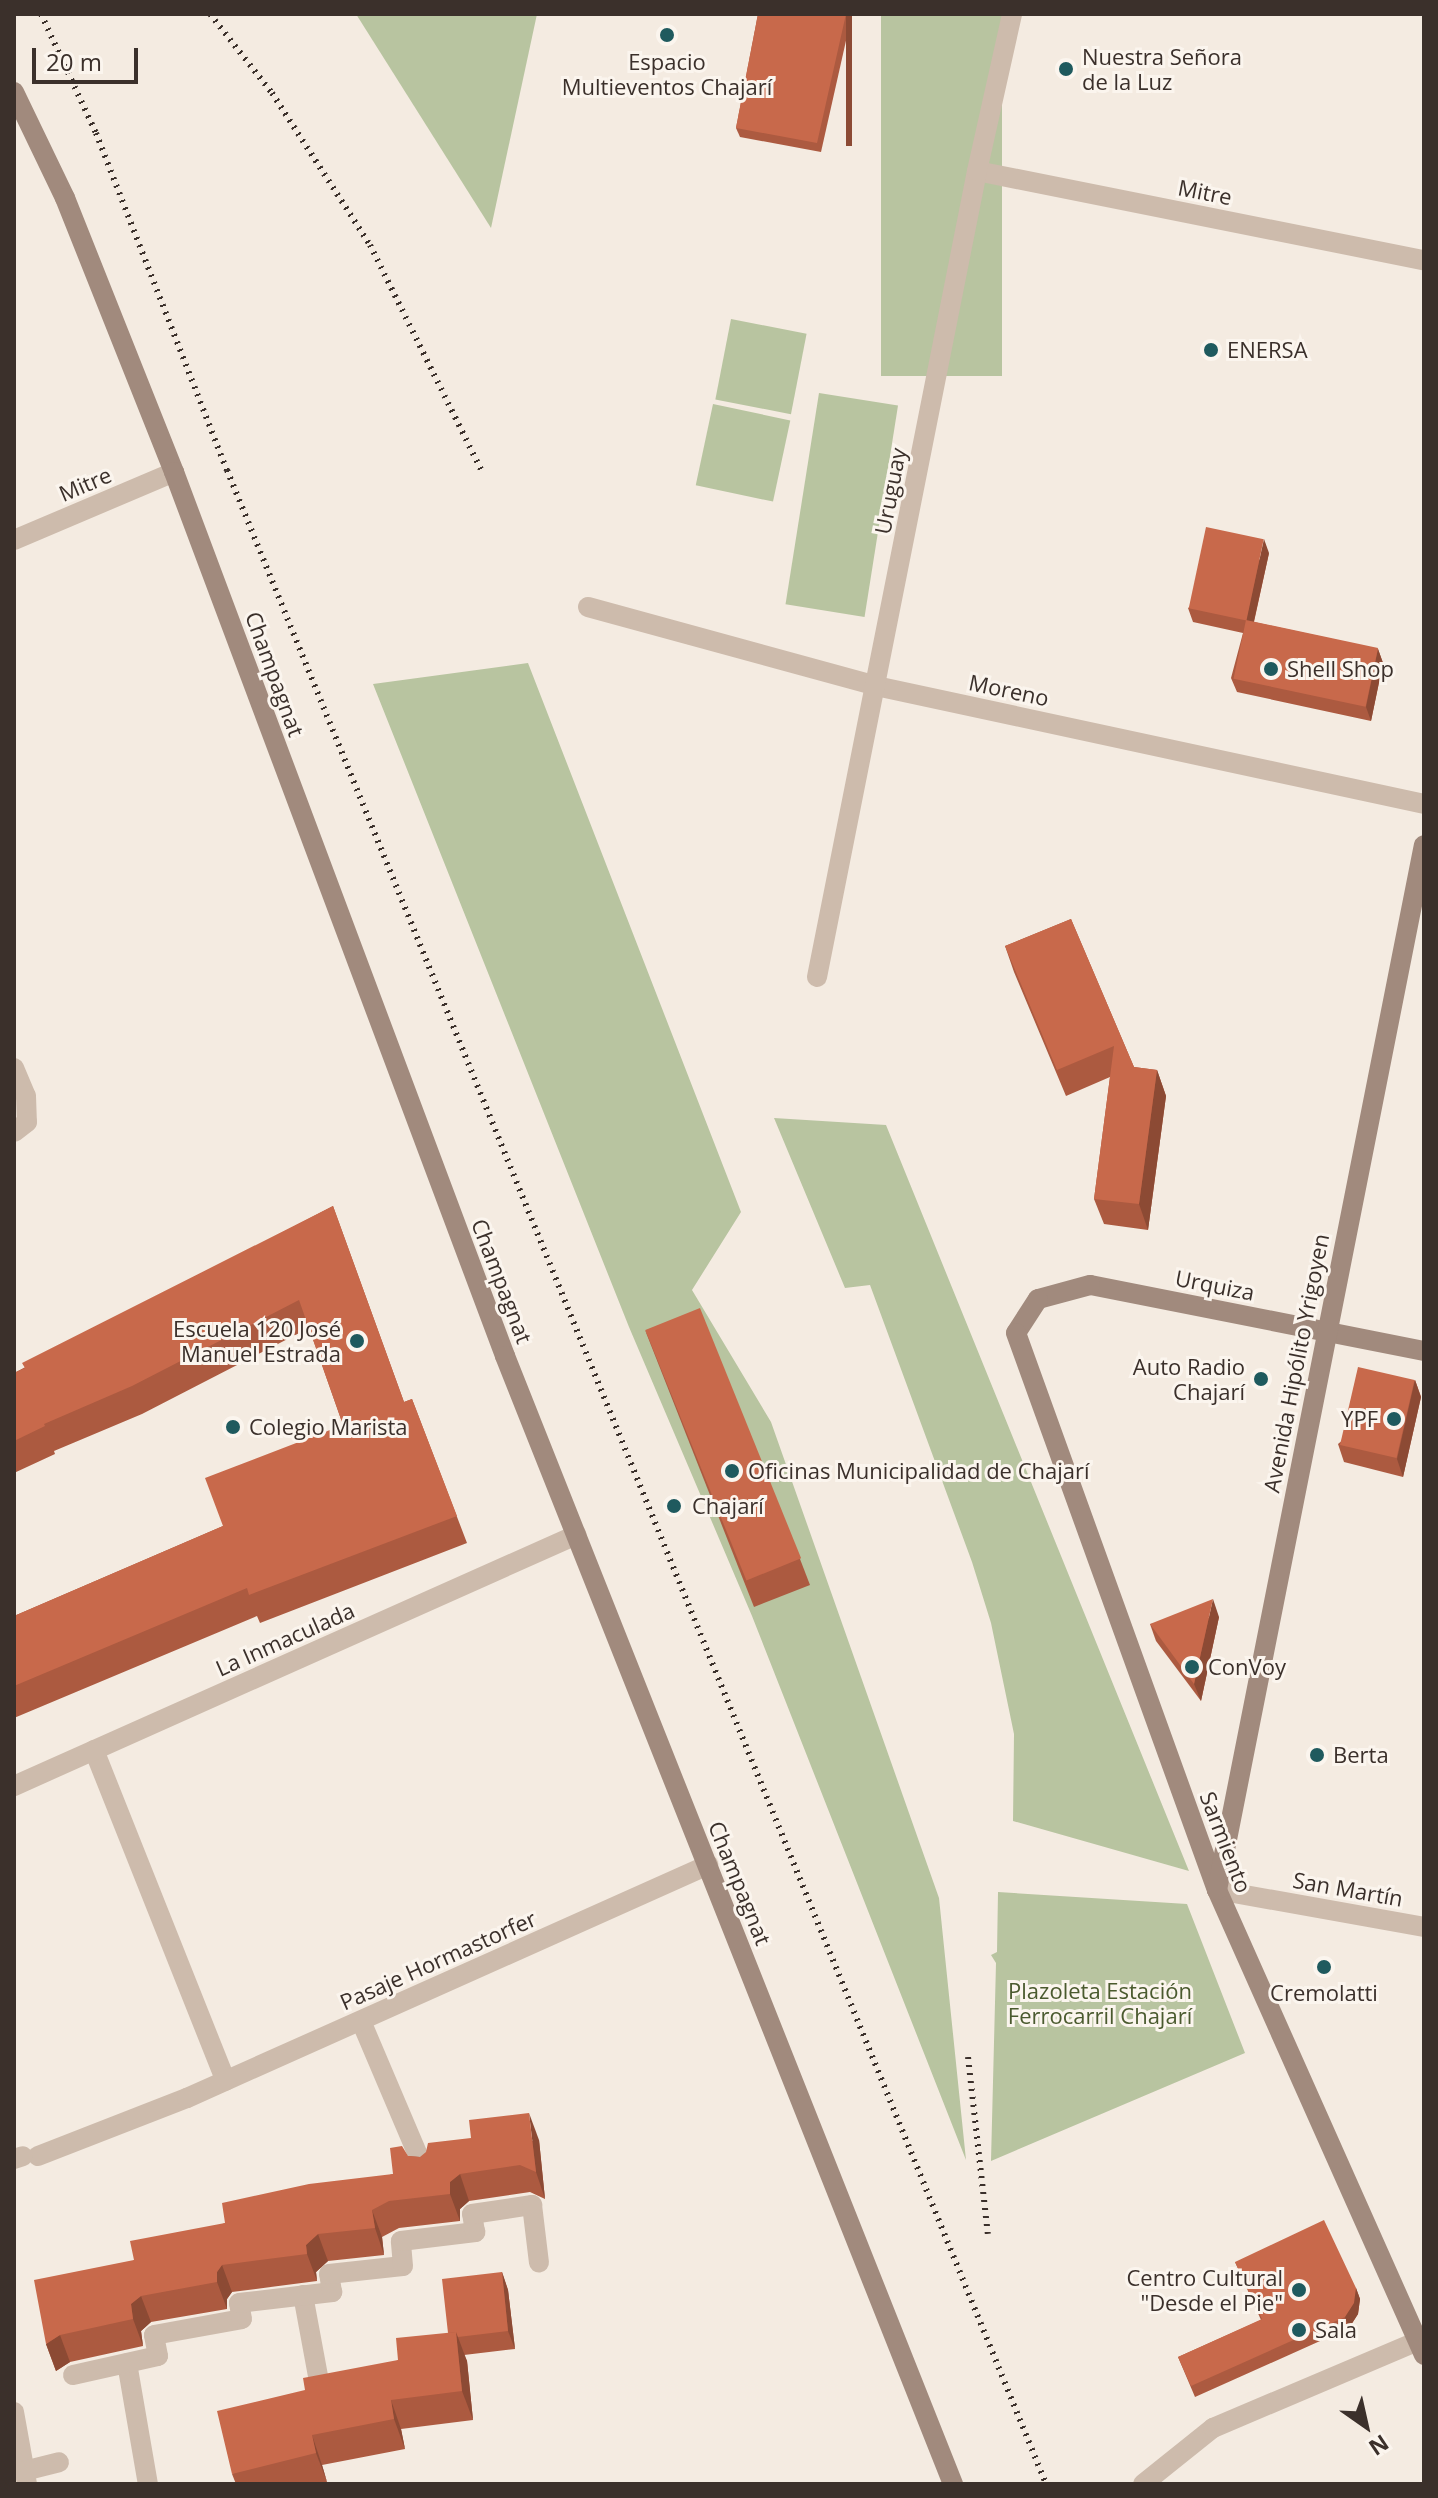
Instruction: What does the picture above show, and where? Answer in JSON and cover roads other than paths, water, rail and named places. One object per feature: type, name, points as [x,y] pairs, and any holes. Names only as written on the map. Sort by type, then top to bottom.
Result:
[{"type":"street","name":"Uruguay","points":[[817,977],[977,171],[1012,14]]},
{"type":"street","name":"Champagnat","points":[[14,92],[65,198],[174,472],[505,1356],[953,2484]]},
{"type":"street","name":"Mitre","points":[[977,171],[1424,260]]},
{"type":"street","name":"Mitre","points":[[14,540],[174,472]]},
{"type":"street","name":"Moreno","points":[[588,607],[876,686],[1424,804]]},
{"type":"street","name":"Avenida Hipólito Yrigoyen","points":[[1217,1890],[1424,845]]},
{"type":"street","points":[[14,1068],[26,1096],[21,1127]]},
{"type":"street","name":"Urquiza","points":[[1016,1333],[1038,1299],[1090,1285],[1424,1351]]},
{"type":"street","name":"Sarmiento","points":[[1016,1333],[1217,1890],[1421,2348]]},
{"type":"street","name":"La Inmaculada","points":[[14,1786],[576,1535]]},
{"type":"street","points":[[94,1750],[226,2081]]},
{"type":"street","name":"Pasaje Hormastorfer","points":[[25,2157],[187,2098],[708,1865]]},
{"type":"street","name":"San Martín","points":[[1217,1890],[1424,1927]]},
{"type":"street","points":[[361,2021],[425,2172]]},
{"type":"street","points":[[73,2375],[158,2356],[154,2335],[242,2319],[239,2303],[332,2292],[329,2274],[403,2266],[401,2241],[434,2234],[475,2232],[472,2214],[532,2205],[539,2263]]},
{"type":"street","points":[[303,2295],[321,2392]]},
{"type":"street","points":[[1143,2484],[1213,2428],[1421,2348]]},
{"type":"street","points":[[127,2363],[148,2484]]},
{"type":"street","points":[[14,2412],[26,2477],[59,2462]]},
{"type":"railway","points":[[41,14],[96,133],[227,470],[1046,2484]]},
{"type":"railway","points":[[210,14],[272,93],[370,245],[483,474]]},
{"type":"railway","points":[[968,2057],[988,2234]]},
{"type":"place","name":"Espacio Multieventos Chajarí","points":[[667,35]]},
{"type":"place","name":"Nuestra Señora de la Luz","points":[[1066,69]]},
{"type":"place","name":"ENERSA","points":[[1211,350]]},
{"type":"place","name":"Shell Shop","points":[[1271,669]]},
{"type":"place","name":"Escuela 120 José Manuel Estrada","points":[[357,1341]]},
{"type":"place","name":"Auto Radio Chajarí","points":[[1261,1379]]},
{"type":"place","name":"YPF","points":[[1394,1419]]},
{"type":"place","name":"Colegio Marista","points":[[233,1427]]},
{"type":"place","name":"Oficinas Municipalidad de Chajarí","points":[[732,1471]]},
{"type":"place","name":"Chajarí","points":[[674,1506]]},
{"type":"place","name":"ConVoy","points":[[1192,1667]]},
{"type":"place","name":"Berta","points":[[1317,1755]]},
{"type":"place","name":"Cremolatti","points":[[1324,1967]]},
{"type":"place","name":"Centro Cultural \"Desde el Pie\"","points":[[1299,2290]]},
{"type":"place","name":"Sala","points":[[1299,2330]]},
{"type":"park label","name":"Plazoleta Estación Ferrocarril Chajarí","points":[[1100,2002]]}]
